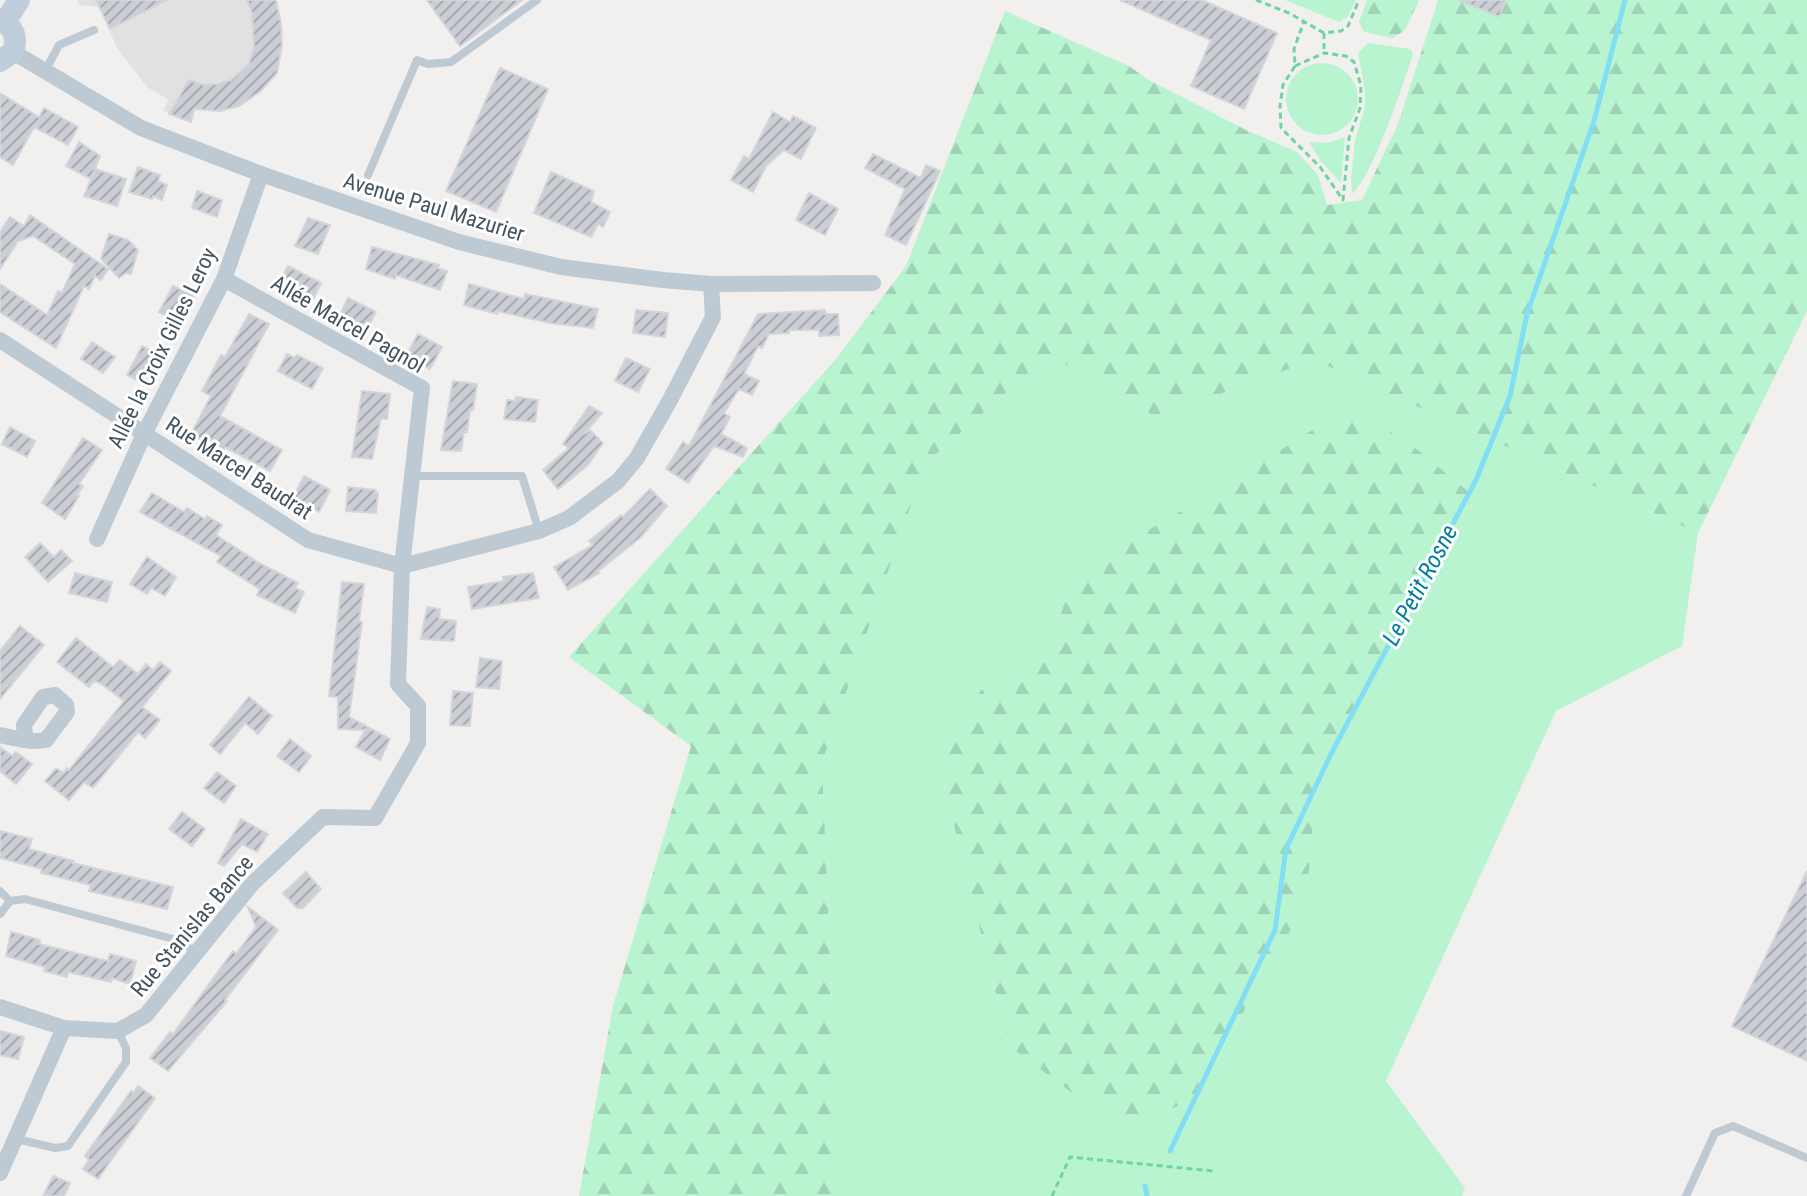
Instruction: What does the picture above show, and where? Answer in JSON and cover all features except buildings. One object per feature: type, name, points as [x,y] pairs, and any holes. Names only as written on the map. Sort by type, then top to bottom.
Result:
[{"type":"street","points":[[6,56],[15,46],[14,32],[3,21],[19,0]]},
{"type":"street","name":"Avenue Paul Mazurier","points":[[6,56],[44,72],[141,128],[261,174],[459,242],[561,267],[711,284],[873,283]]},
{"type":"street","name":"Allée la Croix Gilles Leroy","points":[[97,539],[145,432],[224,279],[261,174]]},
{"type":"street","name":"Allée Marcel Pagnol","points":[[224,279],[422,388],[402,566]]},
{"type":"street","name":"Rue Marcel Baudrat","points":[[0,340],[308,540],[402,566],[539,531],[569,518],[618,481],[637,458],[713,317],[711,284]]},
{"type":"street","name":"Rue Stanislas Bance","points":[[118,1031],[146,1015],[252,884],[323,817],[375,818],[418,743],[418,706],[398,684],[402,566]]},
{"type":"street","points":[[0,735],[30,741]]},
{"type":"street","points":[[0,1007],[64,1028],[118,1031]]},
{"type":"street","points":[[0,1173],[64,1028]]},
{"type":"lane","points":[[368,175],[417,60],[428,64],[451,62],[537,0]]},
{"type":"lane","points":[[44,72],[59,45],[94,30]]},
{"type":"lane","points":[[412,476],[522,476],[539,531]]},
{"type":"lane","points":[[0,891],[10,901]]},
{"type":"lane","points":[[0,914],[10,901],[25,899],[173,939],[195,951]]},
{"type":"lane","points":[[10,1146],[68,1146],[126,1062],[126,1048],[118,1031]]},
{"type":"lane","points":[[1686,1196],[1715,1133],[1733,1126],[1807,1158]]},
{"type":"path","points":[[1256,0],[1267,2],[1324,33],[1341,31],[1348,26],[1359,0]]},
{"type":"path","points":[[1295,66],[1294,49],[1304,21]]},
{"type":"path","points":[[1324,33],[1324,53]]},
{"type":"path","points":[[1324,53],[1346,56],[1354,62],[1361,86],[1360,108],[1349,138],[1343,200],[1320,167],[1281,128],[1283,85],[1295,66],[1324,53]]},
{"type":"path","points":[[1052,1196],[1070,1157],[1213,1171]]},
{"type":"shaded area","points":[[77,0],[276,0],[282,45],[277,73],[261,91],[239,106],[220,111],[194,109],[191,121],[177,118],[163,110],[169,100],[147,87],[117,48],[99,7],[79,5]]},
{"type":"green space","points":[[1285,0],[1356,0],[1348,17],[1339,22]]},
{"type":"green space","points":[[1367,0],[1419,0],[1405,30],[1393,38],[1364,32],[1359,22]]},
{"type":"green space","points":[[1438,0],[1807,0],[1807,311],[1698,533],[1314,360],[1156,417],[1049,355],[925,464],[822,763],[839,1173],[846,1196],[579,1196],[613,1006],[691,746],[569,657],[836,359],[906,266],[1005,11],[1129,66],[1147,79],[1246,130],[1297,152],[1318,175],[1327,205],[1362,200],[1398,124]]},
{"type":"green space","points":[[1368,43],[1410,49],[1413,54],[1378,150],[1352,194],[1355,140],[1365,107],[1358,53]]},
{"type":"green space","points":[[1322,63],[1342,69],[1352,79],[1358,99],[1352,119],[1342,129],[1322,135],[1302,129],[1292,119],[1286,99],[1292,79],[1302,69]]},
{"type":"green space","points":[[1345,137],[1341,183],[1320,160],[1309,142],[1327,143]]},
{"type":"green space","points":[[1049,355],[1156,417],[1314,360],[1698,533],[1682,646],[1556,711],[1386,1081],[1465,1188],[1462,1196],[846,1196],[839,1173],[822,763],[925,464]],"holes":[[[1476,498],[1318,771],[1306,903],[1194,1098],[1009,1046],[935,749],[986,684],[1049,660],[1073,569],[1167,520]]]},
{"type":"green space","points":[[1350,407],[1414,447],[1476,498],[1318,771],[1306,903],[1194,1098],[1138,1125],[1082,1100],[1009,1046],[935,749],[986,684],[1049,660],[1073,569],[1167,520]]},
{"type":"waterway","name":"Le Petit Rosne","points":[[1170,1151],[1275,930],[1286,849],[1331,754],[1476,480],[1510,396],[1527,314],[1594,121],[1625,0]]},
{"type":"waterway","name":"Le Petit Rosne","points":[[1145,1186],[1147,1196]]}]
